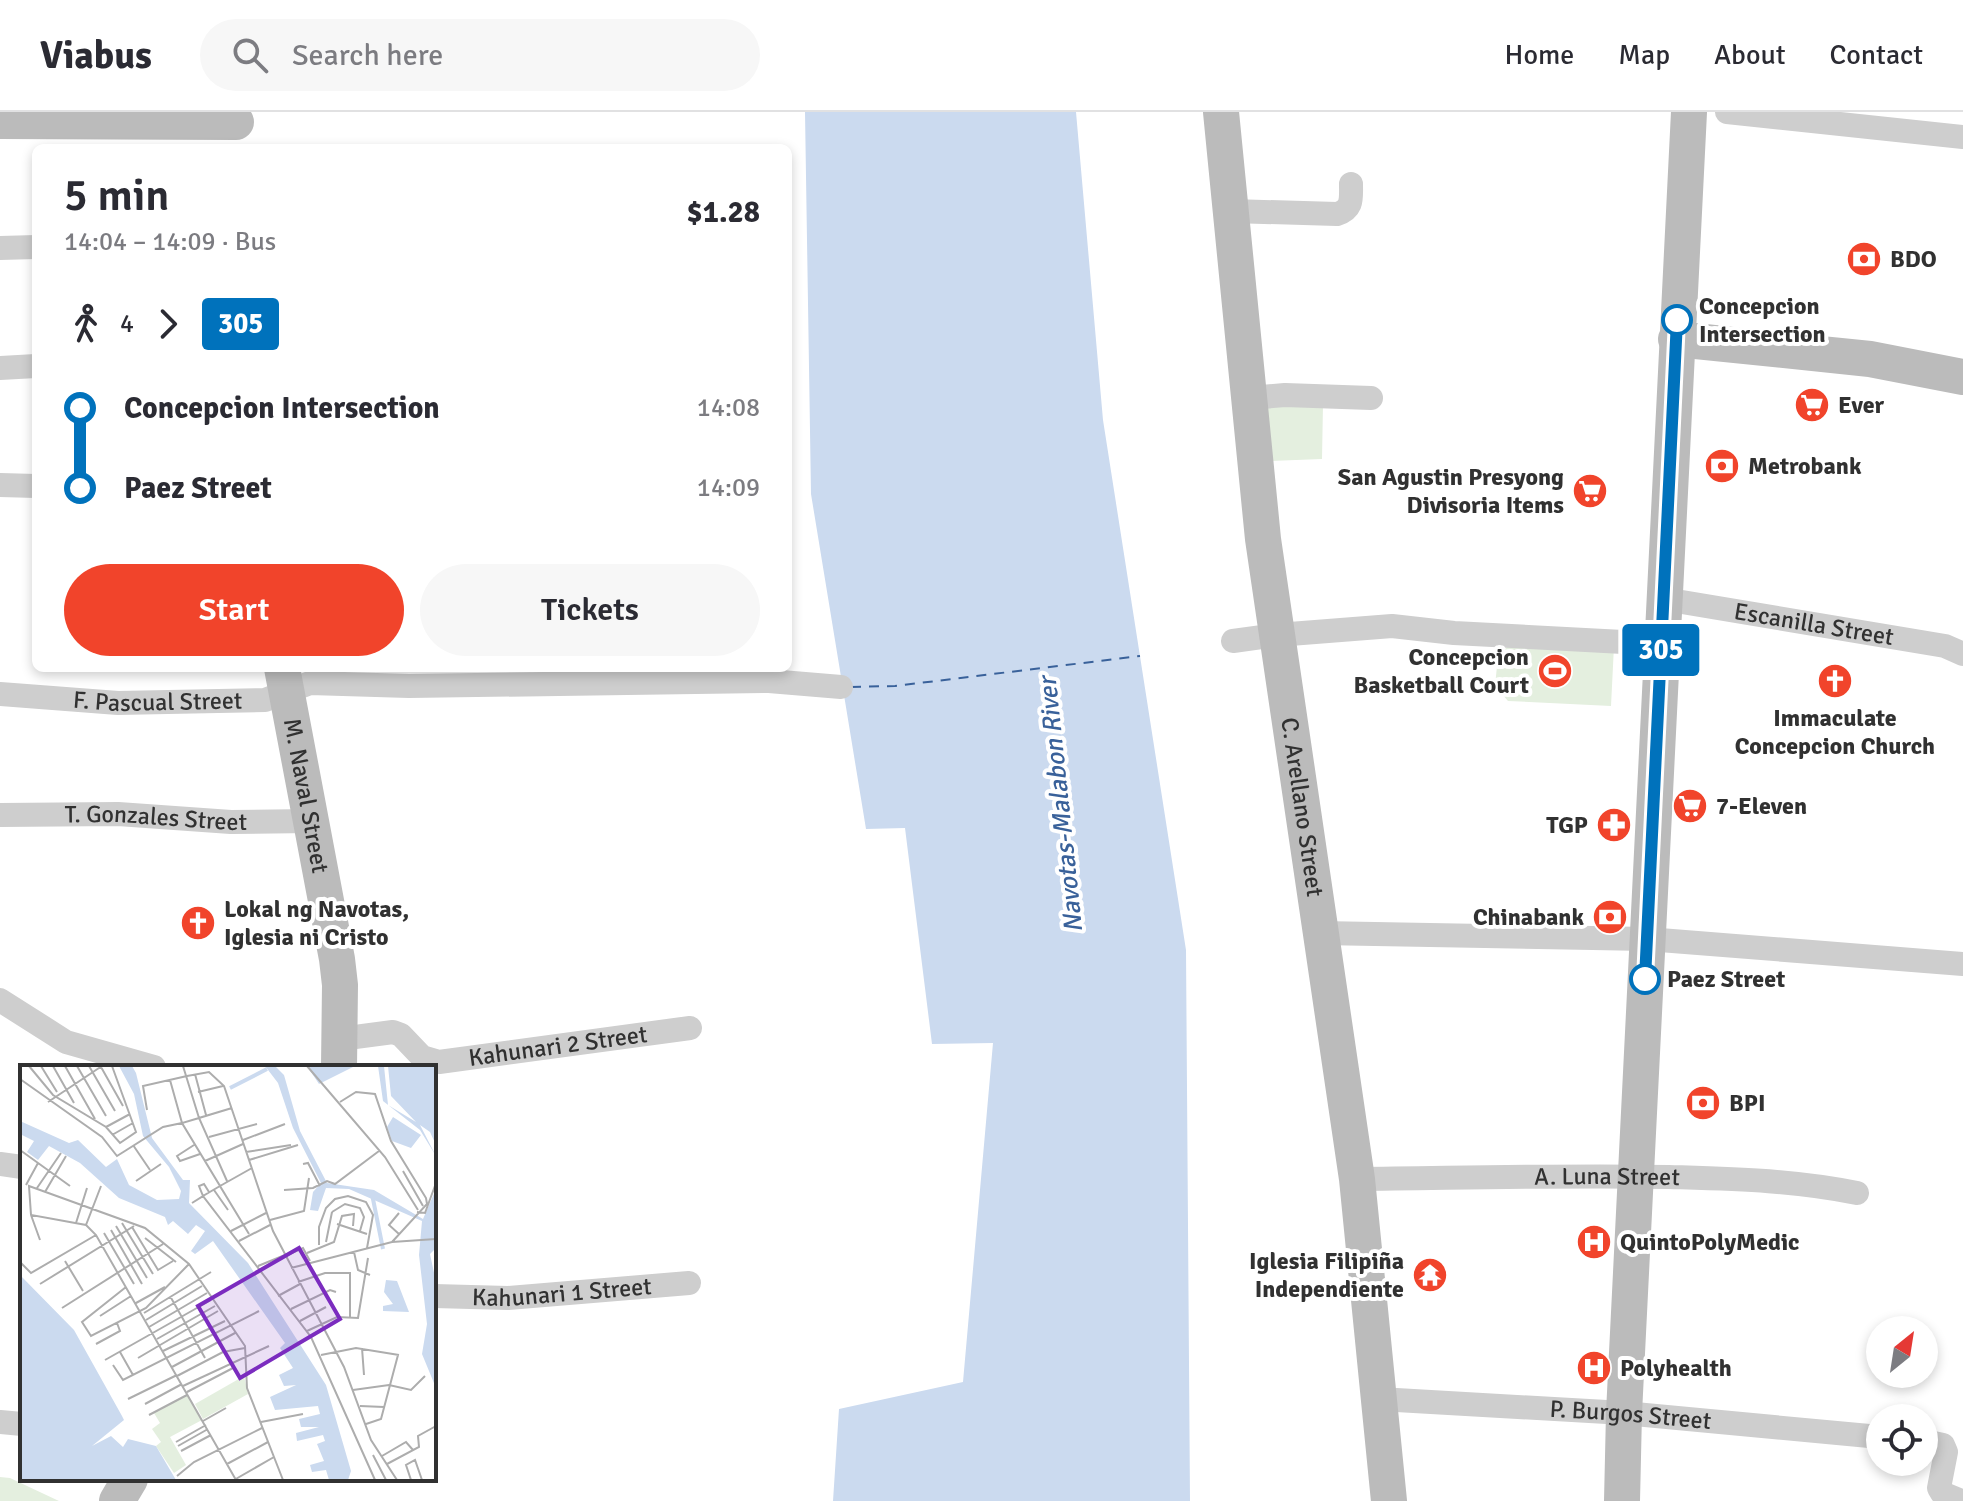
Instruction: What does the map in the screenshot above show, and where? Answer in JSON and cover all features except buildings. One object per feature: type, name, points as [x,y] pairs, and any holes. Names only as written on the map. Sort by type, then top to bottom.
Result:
[{"type":"main road","name":"C. Arellano Street","points":[[1221,112],[1263,539],[1357,1179],[1389,1501]]},
{"type":"main road","points":[[1622,1501],[1689,112]]},
{"type":"main road","points":[[0,121],[237,127]]},
{"type":"main road","points":[[1676,339],[1870,359],[1963,377]]},
{"type":"main road","name":"M. Naval Street","points":[[285,680],[340,985],[339,1053]]},
{"type":"main road","points":[[117,1501],[129,1481]]},
{"type":"street","points":[[1727,112],[1884,120],[1963,137]]},
{"type":"street","points":[[1231,211],[1337,214],[1346,211],[1351,204],[1351,184]]},
{"type":"street","points":[[0,248],[32,247]]},
{"type":"street","points":[[0,368],[32,366]]},
{"type":"street","points":[[1250,398],[1285,395],[1371,398]]},
{"type":"street","points":[[0,485],[32,486]]},
{"type":"street","name":"Escanilla Street","points":[[1664,599],[1931,644],[1963,654]]},
{"type":"street","points":[[1233,641],[1392,626],[1454,633],[1661,644]]},
{"type":"street","name":"F. Pascual Street","points":[[0,694],[118,703],[265,700],[285,680],[409,686],[769,681],[841,687]]},
{"type":"street","name":"T. Gonzales Street","points":[[0,815],[118,814],[231,822],[311,821]]},
{"type":"street","points":[[1320,933],[1647,939],[1963,964]]},
{"type":"street","points":[[0,1000],[47,1033],[66,1042],[147,1065]]},
{"type":"street","name":"Kahunari 2 Street","points":[[339,1053],[393,1032],[401,1035],[422,1057],[439,1062],[690,1028]]},
{"type":"street","points":[[0,1164],[20,1167]]},
{"type":"street","name":"A. Luna Street","points":[[1357,1179],[1636,1177],[1808,1183],[1857,1193]]},
{"type":"street","name":"Kahunari 1 Street","points":[[436,1296],[508,1298],[689,1283]]},
{"type":"street","name":"P. Burgos Street","points":[[1379,1399],[1624,1413],[1866,1436]]},
{"type":"street","points":[[0,1422],[20,1424]]},
{"type":"street","points":[[1938,1444],[1943,1445],[1946,1452],[1939,1488],[1942,1493],[1961,1501]]},
{"type":"green space","points":[[1323,404],[1322,459],[1269,461],[1264,406]]},
{"type":"green space","name":"Concepcion Basketball Court","points":[[1510,644],[1614,646],[1611,706],[1508,701],[1495,686],[1498,656]]},
{"type":"green space","points":[[0,1477],[10,1478],[59,1501],[0,1501]]},
{"type":"water","name":"Navotas-Malabon River","points":[[805,112],[1076,112],[1103,420],[1186,950],[1190,1501],[833,1501],[839,1409],[963,1382],[993,1043],[932,1044],[905,828],[866,829],[811,494]]},
{"type":"ferry route","points":[[851,687],[895,686],[1140,656]]},
{"type":"bus line","name":"305","points":[[1645,979],[1677,320]]},
{"type":"place","name":"BDO","points":[[1864,259]]},
{"type":"place","name":"Concepcion Intersection","points":[[1677,320]]},
{"type":"place","name":"Ever","points":[[1812,405]]},
{"type":"place","name":"Metrobank","points":[[1722,466]]},
{"type":"place","name":"San Agustin Presyong Divisoria Items","points":[[1590,491]]},
{"type":"place","name":"Concepcion Basketball Court","points":[[1555,671]]},
{"type":"place","name":"Immaculate Concepcion Church","points":[[1835,681]]},
{"type":"place","name":"7-Eleven","points":[[1690,806]]},
{"type":"place","name":"TGP","points":[[1614,825]]},
{"type":"place","name":"Chinabank","points":[[1610,917]]},
{"type":"place","name":"Lokal ng Navotas, Iglesia ni Cristo","points":[[198,923]]},
{"type":"place","name":"Paez Street","points":[[1645,979]]},
{"type":"place","name":"BPI","points":[[1703,1103]]},
{"type":"place","name":"QuintoPolyMedic","points":[[1594,1242]]},
{"type":"place","name":"Iglesia Filipiña Independiente","points":[[1430,1275]]},
{"type":"place","name":"Polyhealth","points":[[1594,1368]]}]
